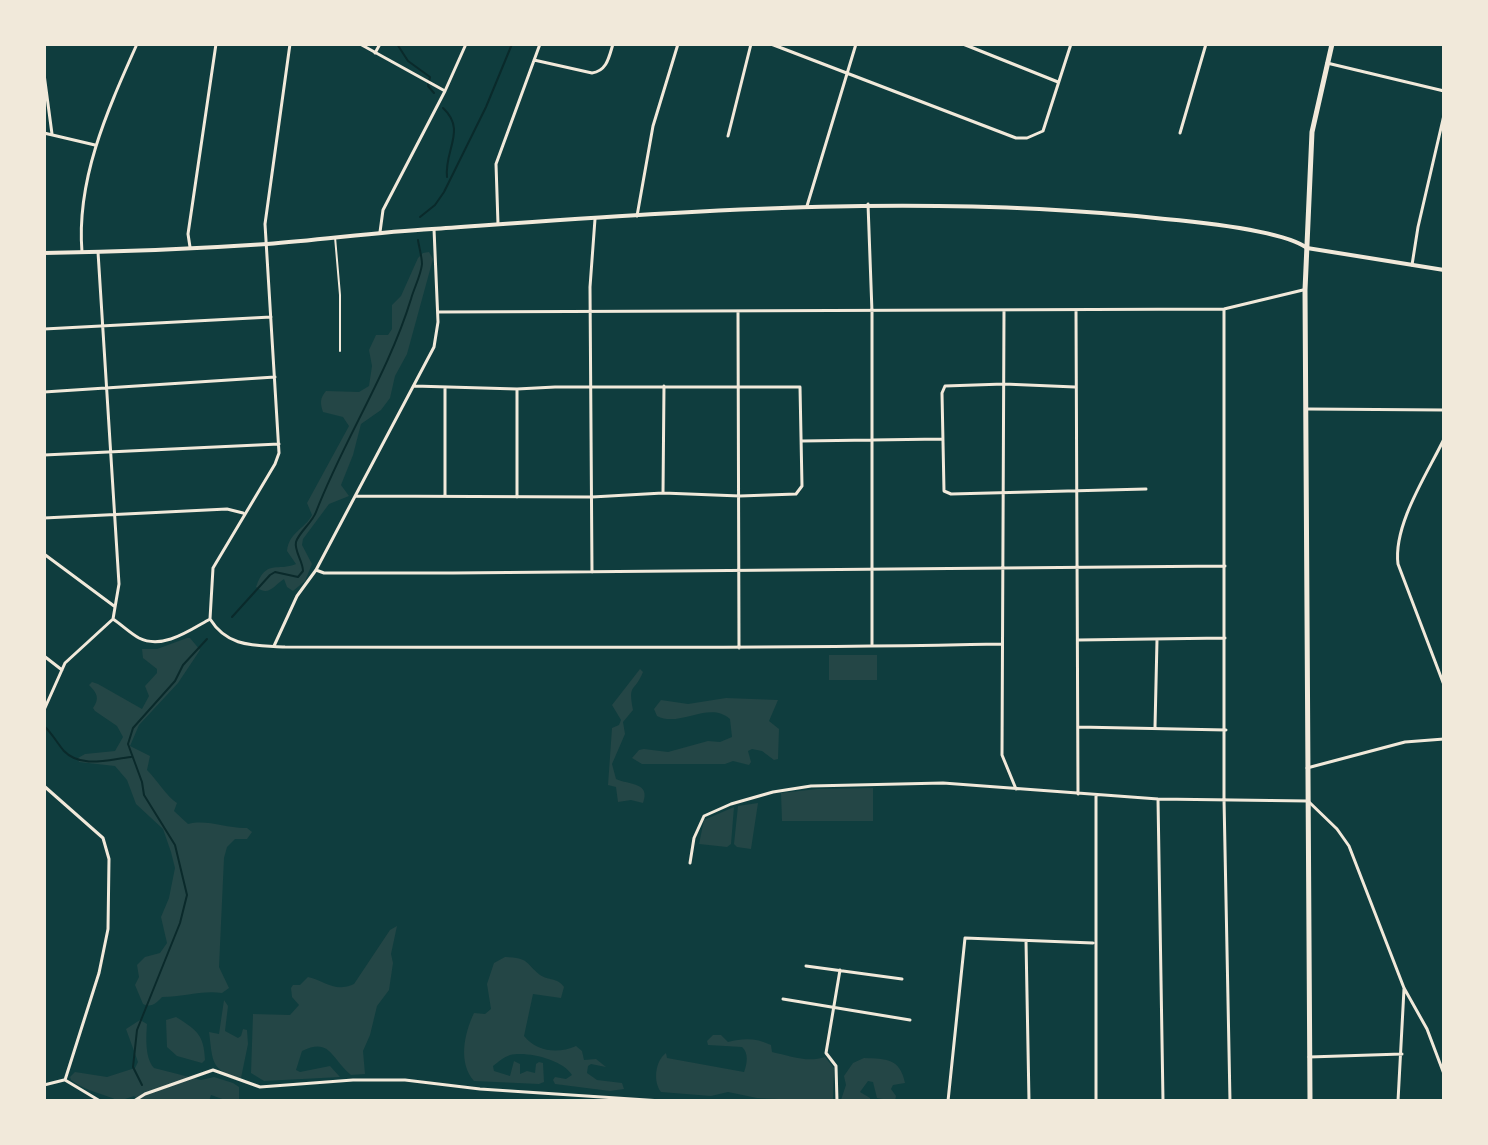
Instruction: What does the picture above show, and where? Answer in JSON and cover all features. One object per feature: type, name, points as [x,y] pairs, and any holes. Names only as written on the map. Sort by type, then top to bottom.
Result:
[{"type":"main road","points":[[1310,1101],[1305,290],[1312,132],[1332,44]]},
{"type":"street","points":[[82,252],[82,212],[95,145],[137,44]]},
{"type":"street","points":[[190,247],[188,234],[216,44]]},
{"type":"street","points":[[290,44],[265,224],[279,444],[275,464],[213,568],[210,619],[228,638],[246,645],[274,646],[739,648],[1002,644]]},
{"type":"street","points":[[360,44],[445,91]]},
{"type":"street","points":[[375,53],[380,44]]},
{"type":"street","points":[[380,233],[383,210],[466,44]]},
{"type":"street","points":[[498,226],[496,164],[540,44]]},
{"type":"street","points":[[534,60],[597,72],[607,63],[613,44]]},
{"type":"street","points":[[637,216],[653,126],[678,44]]},
{"type":"street","points":[[728,136],[751,44]]},
{"type":"street","points":[[771,44],[1016,138],[1027,138],[1043,131],[1071,44]]},
{"type":"street","points":[[807,206],[856,44]]},
{"type":"street","points":[[963,44],[1058,82]]},
{"type":"street","points":[[1180,133],[1206,44]]},
{"type":"street","points":[[1327,63],[1444,91]]},
{"type":"street","points":[[44,74],[52,134]]},
{"type":"street","points":[[1412,265],[1444,115]]},
{"type":"street","points":[[44,133],[95,145]]},
{"type":"street","points":[[868,204],[872,312],[872,646]]},
{"type":"street","points":[[44,253],[267,244],[434,229],[868,204],[1130,215],[1207,223],[1293,240],[1307,248],[1444,270]]},
{"type":"street","points":[[592,572],[591,265],[595,219]]},
{"type":"street","points":[[274,646],[297,596],[316,570],[434,347],[438,312],[434,229]]},
{"type":"street","points":[[44,710],[65,663],[113,619],[119,584],[98,252]]},
{"type":"street","points":[[438,312],[1224,309],[1305,290]]},
{"type":"street","points":[[1224,309],[1224,799],[1230,1101]]},
{"type":"street","points":[[1004,311],[1002,755],[1016,790]]},
{"type":"street","points":[[1076,311],[1078,794]]},
{"type":"street","points":[[738,312],[739,648]]},
{"type":"street","points":[[44,329],[271,317]]},
{"type":"street","points":[[44,392],[275,377]]},
{"type":"street","points":[[1075,387],[1004,384],[945,386],[942,393],[944,491],[951,494],[1146,489]]},
{"type":"street","points":[[356,496],[592,497],[663,493],[740,496],[796,494],[801,491],[800,387],[517,389],[414,386]]},
{"type":"street","points":[[663,493],[664,386]]},
{"type":"street","points":[[445,388],[445,496]]},
{"type":"street","points":[[517,389],[517,497]]},
{"type":"street","points":[[1305,409],[1444,410]]},
{"type":"street","points":[[802,441],[943,439]]},
{"type":"street","points":[[1444,439],[1403,525],[1396,552],[1444,685]]},
{"type":"street","points":[[44,455],[279,444]]},
{"type":"street","points":[[44,518],[227,509],[245,513]]},
{"type":"street","points":[[44,554],[114,606]]},
{"type":"street","points":[[316,570],[324,573],[592,572],[1225,566]]},
{"type":"street","points":[[113,619],[142,639],[153,642],[177,636],[210,619]]},
{"type":"street","points":[[1078,640],[1225,638]]},
{"type":"street","points":[[1155,727],[1157,640]]},
{"type":"street","points":[[44,656],[62,670]]},
{"type":"street","points":[[1078,727],[1226,730]]},
{"type":"street","points":[[1306,769],[1405,742],[1444,739]]},
{"type":"street","points":[[690,863],[694,838],[704,816],[731,804],[783,789],[811,786],[943,783],[1158,799],[1308,801],[1337,829],[1349,846],[1404,988],[1427,1029],[1444,1074]]},
{"type":"street","points":[[44,786],[103,838],[109,859],[108,929],[99,973],[65,1080]]},
{"type":"street","points":[[1096,795],[1096,1101]]},
{"type":"street","points":[[1158,799],[1163,1101]]},
{"type":"street","points":[[948,1101],[965,938],[1094,943]]},
{"type":"street","points":[[1026,941],[1029,1101]]},
{"type":"street","points":[[806,966],[902,979]]},
{"type":"street","points":[[837,1101],[836,1066],[826,1053],[840,970]]},
{"type":"street","points":[[1398,1101],[1404,988]]},
{"type":"street","points":[[783,999],[910,1020]]},
{"type":"street","points":[[1309,1057],[1402,1054]]},
{"type":"street","points":[[134,1101],[145,1094],[213,1070],[260,1087],[353,1080],[405,1080],[480,1089],[662,1101]]},
{"type":"street","points":[[44,1085],[65,1080],[100,1101]]},
{"type":"lane","points":[[335,237],[340,295],[340,351]]},
{"type":"shaded area","points":[[429,252],[433,259],[407,354],[395,376],[390,398],[381,410],[361,424],[341,485],[349,496],[329,504],[303,539],[302,545],[312,564],[305,581],[293,591],[284,579],[271,589],[260,590],[256,587],[268,569],[296,564],[287,551],[288,545],[312,515],[307,503],[349,426],[343,417],[323,412],[323,396],[326,391],[359,392],[369,386],[372,366],[369,350],[376,335],[388,335],[392,329],[392,305],[401,296],[418,258]]},
{"type":"shaded area","points":[[187,638],[200,650],[178,683],[139,725],[130,746],[150,756],[147,770],[177,803],[174,811],[188,824],[210,823],[247,828],[252,832],[247,839],[235,839],[227,847],[224,858],[219,967],[229,988],[222,993],[162,997],[149,1005],[143,1004],[135,985],[139,977],[137,965],[145,957],[160,953],[167,943],[161,917],[169,898],[175,868],[171,852],[163,829],[136,804],[127,780],[115,766],[79,762],[78,758],[85,754],[115,751],[123,737],[117,726],[93,708],[97,696],[89,685],[92,682],[98,684],[142,709],[149,696],[145,686],[157,669],[143,658],[142,649],[157,649]]},
{"type":"shaded area","points":[[829,655],[877,655],[877,680],[829,680]]},
{"type":"shaded area","points":[[640,669],[643,672],[632,691],[633,710],[623,722],[625,734],[612,764],[616,779],[637,785],[645,796],[643,803],[631,800],[618,802],[616,787],[608,785],[612,728],[619,725],[621,720],[612,705]]},
{"type":"shaded area","points":[[726,698],[778,700],[769,721],[779,729],[778,759],[752,749],[748,751],[749,765],[733,761],[725,764],[642,764],[632,758],[639,750],[668,752],[732,737],[730,719],[722,714],[713,712],[666,719],[657,716],[654,709],[661,700],[688,704]]},
{"type":"shaded area","points":[[873,788],[873,821],[782,821],[781,793]]},
{"type":"shaded area","points":[[758,803],[751,849],[737,847],[734,844],[738,806]]},
{"type":"shaded area","points":[[734,807],[731,844],[727,847],[699,844],[704,820]]},
{"type":"shaded area","points":[[397,926],[391,954],[393,963],[389,990],[377,1006],[363,1051],[365,1074],[351,1075],[330,1051],[319,1046],[302,1051],[296,1070],[300,1072],[330,1066],[340,1077],[264,1081],[251,1073],[253,1014],[290,1015],[299,1005],[292,997],[291,988],[308,977],[336,987],[354,984],[390,930]]},
{"type":"shaded area","points":[[505,957],[523,960],[540,975],[564,987],[561,998],[533,994],[524,1036],[548,1050],[576,1046],[582,1051],[584,1060],[596,1059],[606,1067],[591,1064],[587,1073],[597,1080],[622,1083],[624,1089],[610,1091],[555,1084],[555,1077],[566,1079],[572,1075],[553,1061],[526,1054],[506,1057],[493,1066],[494,1071],[510,1076],[514,1061],[520,1064],[520,1074],[527,1071],[535,1073],[539,1062],[543,1063],[544,1082],[474,1081],[464,1057],[468,1030],[474,1013],[485,1014],[491,1009],[487,984],[494,963]]},
{"type":"shaded area","points":[[224,1000],[228,1006],[225,1031],[238,1038],[243,1029],[247,1030],[248,1044],[241,1078],[223,1072],[213,1057],[209,1032],[219,1034]]},
{"type":"shaded area","points":[[176,1017],[201,1039],[205,1060],[202,1063],[177,1056],[167,1047],[166,1020]]},
{"type":"shaded area","points":[[140,1020],[147,1024],[146,1041],[154,1068],[201,1080],[214,1077],[233,1083],[239,1087],[239,1101],[211,1095],[209,1101],[140,1101],[134,1096],[119,1101],[71,1080],[75,1072],[107,1077],[135,1068],[138,1062],[126,1029]]},
{"type":"shaded area","points":[[713,1035],[721,1035],[728,1042],[745,1039],[760,1041],[771,1045],[772,1052],[799,1058],[825,1057],[834,1068],[833,1099],[757,1098],[728,1092],[711,1096],[661,1092],[656,1072],[659,1061],[666,1053],[667,1058],[744,1072],[747,1059],[744,1049],[708,1045],[707,1041]]},
{"type":"shaded area","points":[[864,1058],[885,1060],[900,1069],[905,1083],[893,1085],[891,1089],[896,1096],[895,1101],[877,1098],[873,1082],[868,1081],[860,1092],[870,1101],[841,1100],[846,1085],[844,1076],[853,1063]]},
{"type":"waterway","points":[[397,44],[408,61],[430,77],[428,86],[434,93]]},
{"type":"waterway","points":[[420,217],[435,205],[444,192],[486,107],[512,44]]},
{"type":"waterway","points":[[443,108],[450,116],[454,132],[447,177]]},
{"type":"waterway","points":[[232,617],[270,575],[275,572],[298,577],[303,571],[296,542],[314,516],[401,327],[421,268],[418,240]]},
{"type":"waterway","points":[[142,1085],[133,1067],[137,1030],[180,923],[187,895],[175,845],[144,795],[128,744],[133,728],[207,639]]},
{"type":"waterway","points":[[44,726],[64,751],[79,760],[96,762],[131,757]]}]
